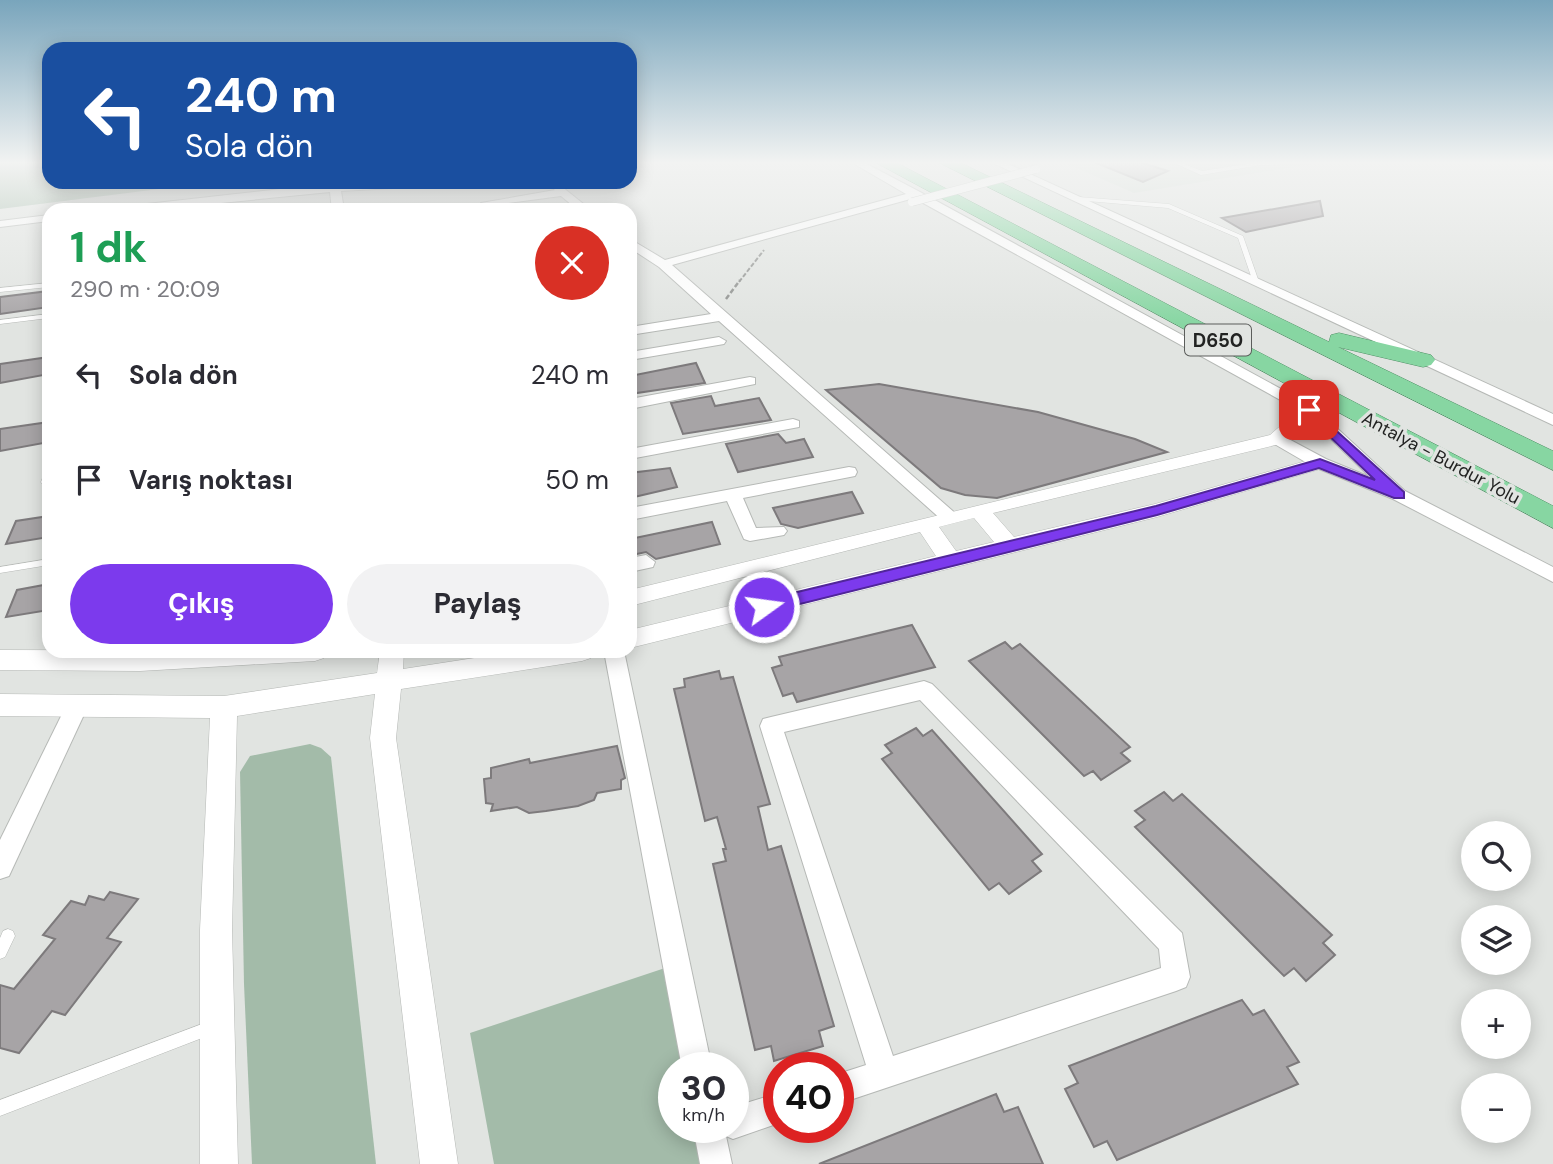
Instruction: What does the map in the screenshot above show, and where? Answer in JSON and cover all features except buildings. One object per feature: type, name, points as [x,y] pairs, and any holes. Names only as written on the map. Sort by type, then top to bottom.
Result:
[{"type":"highway","points":[[983,216],[1019,240],[1553,540]]},
{"type":"highway","name":"Antalya - Burdur Yolu","points":[[986,216],[1553,518]]},
{"type":"highway","name":"D650","points":[[1056,216],[1553,462]]},
{"type":"highway","points":[[1144,260],[1238,292],[1553,442]]},
{"type":"highway","points":[[1339,340],[1423,360]]},
{"type":"street","points":[[663,264],[841,216]]},
{"type":"street","points":[[948,216],[1309,410],[1399,495]]},
{"type":"street","points":[[1113,216],[1552,418]]},
{"type":"street","points":[[0,223],[42,219]]},
{"type":"street","points":[[637,247],[663,264],[949,517]]},
{"type":"street","points":[[637,330],[719,314]]},
{"type":"street","points":[[637,355],[719,341]]},
{"type":"street","points":[[637,403],[750,381]]},
{"type":"street","points":[[637,596],[949,517],[1278,439],[1309,410]]},
{"type":"street","points":[[637,453],[793,424]]},
{"type":"street","points":[[1278,439],[1320,463],[1399,495],[1553,575]]},
{"type":"street","points":[[637,637],[1157,510],[1320,463]]},
{"type":"street","points":[[637,513],[849,472]]},
{"type":"street","points":[[691,502],[701,484]]},
{"type":"street","points":[[733,494],[750,535],[778,531]]},
{"type":"street","points":[[979,510],[1009,546]]},
{"type":"street","points":[[926,524],[951,561]]},
{"type":"street","points":[[0,660],[71,658]]},
{"type":"street","points":[[0,705],[224,707],[391,666],[493,658]]},
{"type":"street","points":[[615,658],[694,1052]]},
{"type":"street","points":[[391,666],[383,738],[439,1164]]},
{"type":"street","points":[[854,1084],[884,1074],[1176,977],[1172,943],[924,690],[771,726],[884,1074]]},
{"type":"street","points":[[0,867],[77,706]]},
{"type":"street","points":[[219,1164],[216,930],[224,707]]},
{"type":"street","points":[[716,1164],[717,1143]]},
{"type":"lane","points":[[1193,216],[1241,237],[1256,282]]},
{"type":"lane","points":[[0,290],[42,286]]},
{"type":"lane","points":[[0,322],[42,317]]},
{"type":"lane","points":[[0,570],[42,563]]},
{"type":"lane","points":[[0,952],[8,936]]},
{"type":"lane","points":[[0,1108],[217,1025]]},
{"type":"path","points":[[719,314],[778,232]]},
{"type":"green space","points":[[310,744],[321,748],[331,757],[376,1164],[252,1164],[244,984],[240,772],[250,756]]},
{"type":"green space","points":[[668,967],[683,1052],[658,1052],[658,1143],[700,1143],[704,1164],[494,1164],[470,1033]]},
{"type":"route","points":[[764,607],[1157,510],[1320,463],[1399,495],[1309,410]]}]
